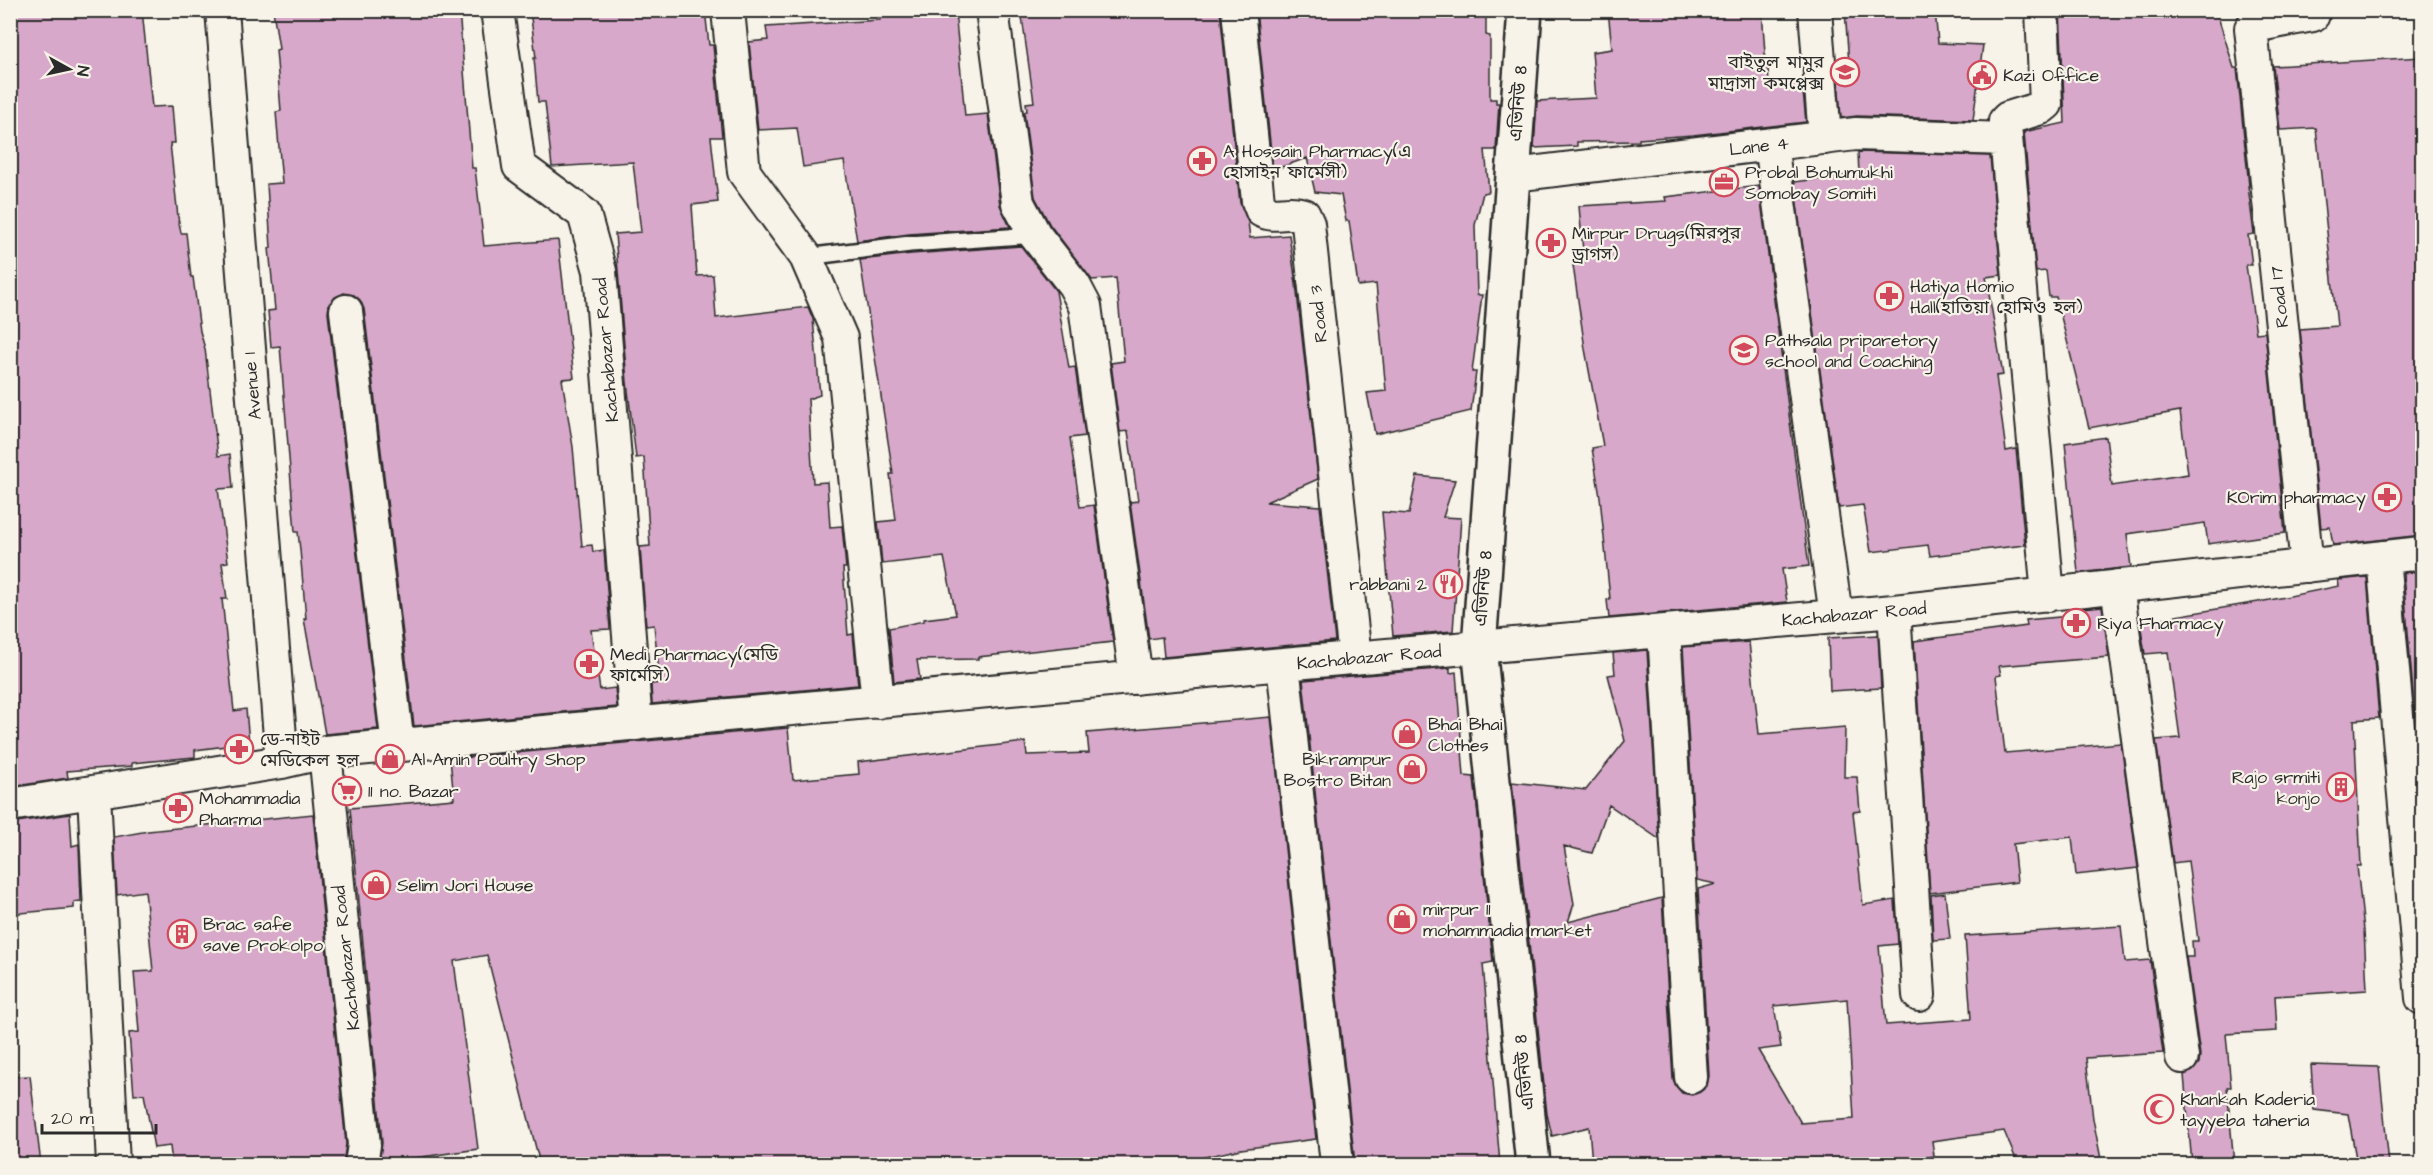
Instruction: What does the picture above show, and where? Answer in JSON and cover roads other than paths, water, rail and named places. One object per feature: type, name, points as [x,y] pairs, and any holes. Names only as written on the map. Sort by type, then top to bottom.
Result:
[{"type":"street","name":"Avenue 1","points":[[222,10],[282,762]]},
{"type":"street","name":"Kachabazar Road","points":[[497,10],[519,166],[585,214],[600,271],[636,724]]},
{"type":"street","points":[[728,10],[744,172],[806,257],[841,338],[878,702]]},
{"type":"street","points":[[992,10],[1018,203],[1035,235],[1074,285],[1086,306],[1136,678]]},
{"type":"street","name":"Road 3","points":[[1238,10],[1258,201],[1262,211],[1269,215],[1293,211],[1304,215],[1308,224],[1355,658]]},
{"type":"street","name":"এভিনিউ ৪","points":[[1524,10],[1479,647],[1533,1164]]},
{"type":"street","points":[[1815,10],[1825,138]]},
{"type":"street","points":[[2042,10],[2046,104],[2005,121],[2048,595]]},
{"type":"street","name":"Road 17","points":[[2307,566],[2252,28],[2313,15],[2314,10]]},
{"type":"street","name":"Lane 4","points":[[1513,175],[1856,134],[2006,139]]},
{"type":"street","points":[[1771,144],[1836,616]]},
{"type":"street","points":[[346,311],[398,746]]},
{"type":"street","name":"Kachabazar Road","points":[[10,805],[282,762],[325,752],[1283,664],[1894,611],[2422,552]]},
{"type":"street","points":[[2383,557],[2422,998]]},
{"type":"street","points":[[2117,586],[2182,1057]]},
{"type":"street","points":[[1894,611],[1919,995]]},
{"type":"street","points":[[1664,632],[1691,1077]]},
{"type":"street","name":"Kachabazar Road","points":[[1283,664],[1337,1164]]},
{"type":"street","name":"Kachabazar Road","points":[[325,752],[364,1146],[361,1164]]},
{"type":"street","points":[[94,792],[113,1164]]},
{"type":"lane","points":[[806,257],[910,244],[1035,235]]},
{"type":"place","name":"বাইতুল মামুর মাদ্রাসা কমপ্লেক্স","points":[[1845,72]]},
{"type":"place","name":"Kazi Office","points":[[1982,75]]},
{"type":"place","name":"A Hossain Pharmacy(এ হোসাইন ফার্মেসী)","points":[[1202,161]]},
{"type":"place","name":"Probal Bohumukhi Somobay Somiti","points":[[1724,182]]},
{"type":"place","name":"Mirpur Drugs(মিরপুর ড্রাগস)","points":[[1551,243]]},
{"type":"place","name":"Hatiya Homio Hall(হাতিয়া হোমিও হল)","points":[[1889,296]]},
{"type":"place","name":"Pathsala priparetory school and Coaching","points":[[1744,350]]},
{"type":"place","name":"KOrim pharmacy","points":[[2387,497]]},
{"type":"place","name":"rabbani 2","points":[[1448,584]]},
{"type":"place","name":"Riya Fharmacy","points":[[2076,623]]},
{"type":"place","name":"Medi Pharmacy(মেডি ফার্মেসি)","points":[[589,664]]},
{"type":"place","name":"Bhai Bhai Clothes","points":[[1407,734]]},
{"type":"place","name":"ডে-নাইট মেডিকেল হল","points":[[239,749]]},
{"type":"place","name":"Al Amin Poultry Shop","points":[[390,759]]},
{"type":"place","name":"Bikrampur Bostro Bitan","points":[[1412,769]]},
{"type":"place","name":"Rajo srmiti konjo","points":[[2341,787]]},
{"type":"place","name":"11 no. Bazar","points":[[347,791]]},
{"type":"place","name":"Mohammadia Pharma","points":[[178,808]]},
{"type":"place","name":"Selim Jori House","points":[[376,885]]},
{"type":"place","name":"mirpur 11 mohammadia market","points":[[1402,919]]},
{"type":"place","name":"Brac safe save Prokolpo","points":[[182,934]]},
{"type":"place","name":"Khankah Kaderia tayyeba taheria","points":[[2159,1109]]}]
